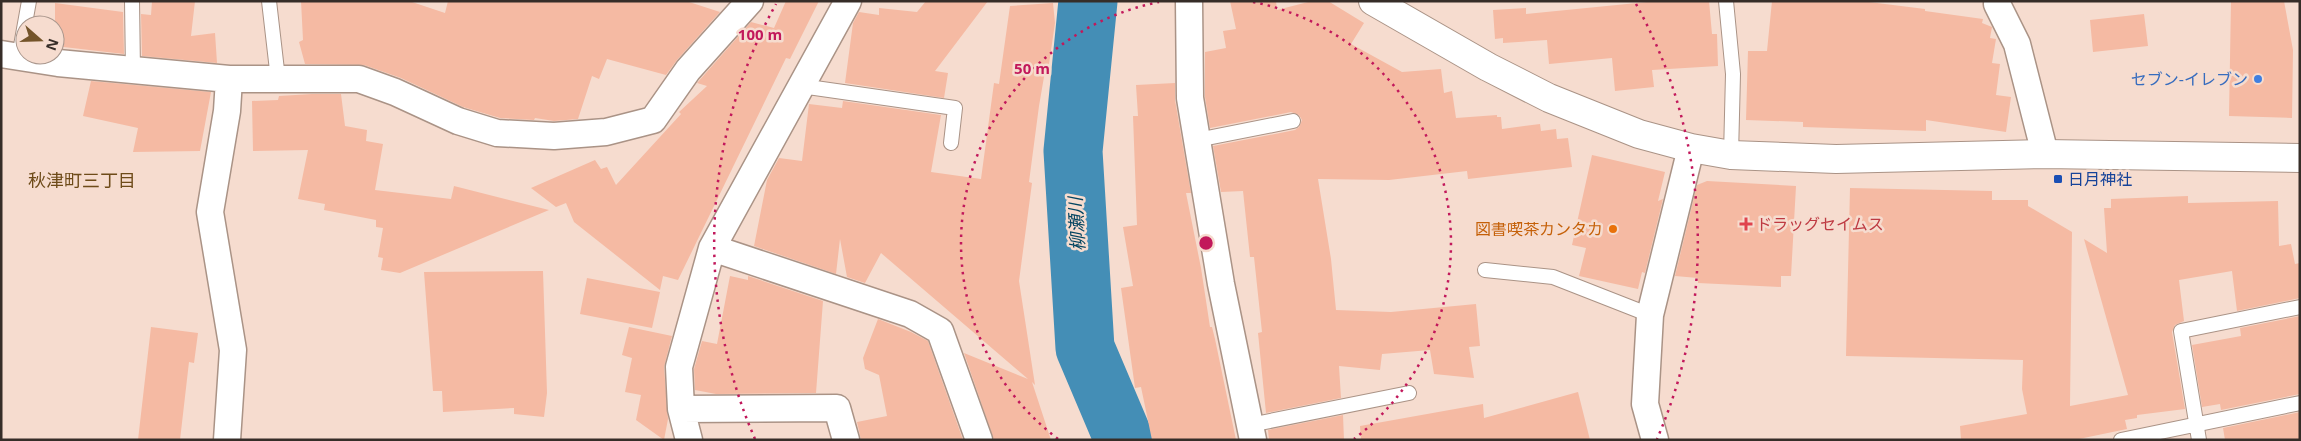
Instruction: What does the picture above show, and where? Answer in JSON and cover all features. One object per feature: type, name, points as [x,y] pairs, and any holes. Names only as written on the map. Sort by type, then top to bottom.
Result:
[{"type":"street","points":[[10,56],[229,80],[358,79],[395,92],[458,121],[497,134],[554,136],[606,132],[653,120],[688,70],[750,1]]},
{"type":"street","points":[[689,440],[681,409],[679,367],[712,248],[848,1]]},
{"type":"street","points":[[1189,1],[1190,98],[1220,284],[1252,432]]},
{"type":"street","points":[[1373,1],[1401,9],[1488,68],[1549,98],[1639,134],[1691,148],[1731,155],[1836,159],[2045,154],[2300,158]]},
{"type":"street","points":[[1991,2],[2017,44],[2045,154]]},
{"type":"street","points":[[227,440],[233,350],[210,212],[227,111],[229,80]]},
{"type":"street","points":[[1654,440],[1645,404],[1650,315],[1691,148]]},
{"type":"street","points":[[712,248],[910,314],[940,332],[979,440]]},
{"type":"street","points":[[681,409],[837,408],[846,440]]},
{"type":"lane","points":[[10,56],[28,1]]},
{"type":"lane","points":[[132,1],[133,70]]},
{"type":"lane","points":[[269,1],[278,79]]},
{"type":"lane","points":[[1726,1],[1733,74],[1731,155]]},
{"type":"lane","points":[[801,86],[955,108],[950,143]]},
{"type":"lane","points":[[1197,140],[1292,122]]},
{"type":"lane","points":[[1485,270],[1553,277],[1650,315]]},
{"type":"lane","points":[[2199,440],[2181,331],[2300,306]]},
{"type":"lane","points":[[1252,432],[1409,394]]},
{"type":"lane","points":[[2120,440],[2196,426],[2300,403]]},
{"type":"building","points":[[152,1],[195,1],[191,36],[215,33],[217,63],[142,56],[141,14],[151,15]]},
{"type":"building","points":[[301,1],[409,1],[445,13],[448,1],[686,1],[720,12],[666,75],[607,59],[599,79],[592,76],[578,119],[554,121],[535,118],[534,120],[500,118],[463,107],[401,78],[364,65],[305,64],[299,42],[303,40]]},
{"type":"building","points":[[786,1],[819,1],[790,59],[786,58],[678,280],[663,276],[660,290],[574,222],[566,203],[556,207],[531,188],[595,160],[601,169],[607,167],[616,185],[681,114],[679,112],[707,86],[697,83],[751,22],[774,28]]},
{"type":"building","points":[[926,1],[988,1],[935,71],[948,73],[944,98],[845,83],[853,23],[859,12],[879,15],[879,8],[917,12]]},
{"type":"building","points":[[1230,1],[1276,1],[1277,10],[1312,1],[1328,1],[1364,23],[1351,44],[1402,72],[1441,69],[1444,93],[1452,91],[1456,118],[1497,115],[1497,117],[1501,117],[1502,129],[1540,124],[1541,131],[1556,129],[1557,139],[1568,138],[1572,167],[1468,179],[1467,171],[1389,180],[1318,179],[1331,259],[1336,310],[1391,312],[1476,304],[1480,346],[1469,347],[1474,378],[1434,374],[1430,350],[1382,354],[1380,370],[1339,366],[1341,398],[1266,413],[1258,333],[1262,332],[1254,257],[1250,257],[1243,191],[1221,192],[1213,146],[1295,130],[1299,127],[1302,120],[1299,115],[1291,112],[1210,128],[1205,97],[1205,52],[1226,48],[1223,31],[1236,29]]},
{"type":"building","points":[[1657,1],[1709,1],[1712,34],[1717,34],[1718,66],[1652,70],[1654,87],[1615,91],[1612,58],[1549,64],[1547,40],[1503,43],[1503,38],[1495,39],[1493,10],[1526,8],[1526,14]]},
{"type":"building","points":[[1772,1],[1861,1],[1983,19],[1982,23],[1992,27],[1990,38],[1996,39],[1992,63],[2000,64],[1996,95],[2011,97],[2006,132],[1926,120],[1926,131],[1803,127],[1803,122],[1746,120],[1748,51],[1767,51]]},
{"type":"building","points":[[2231,1],[2284,1],[2293,50],[2292,118],[2229,116]]},
{"type":"building","points":[[55,3],[123,12],[124,54],[65,47],[65,15],[55,15]]},
{"type":"building","points":[[1053,3],[1055,23],[1048,71],[1045,71],[1039,106],[1029,182],[1032,183],[1019,281],[1035,385],[1032,382],[1051,440],[994,440],[964,353],[1028,379],[881,253],[865,283],[847,277],[840,239],[836,274],[754,246],[767,180],[779,158],[802,161],[809,104],[842,108],[843,101],[941,115],[931,172],[981,179],[994,83],[999,84],[1010,6]]},
{"type":"building","points":[[2144,14],[2148,46],[2093,52],[2090,20]]},
{"type":"building","points":[[91,81],[211,92],[200,151],[133,152],[138,128],[83,116]]},
{"type":"building","points":[[1175,83],[1175,100],[1191,193],[1186,193],[1201,268],[1210,327],[1212,327],[1215,339],[1236,440],[1152,440],[1141,387],[1135,388],[1121,288],[1133,286],[1123,227],[1137,225],[1133,116],[1138,116],[1136,85]]},
{"type":"building","points":[[341,94],[345,126],[367,130],[366,141],[383,144],[375,190],[451,199],[454,186],[549,210],[400,273],[381,270],[383,258],[378,257],[383,228],[376,227],[376,220],[324,210],[325,204],[298,199],[308,150],[253,151],[252,101],[278,100],[279,96]]},
{"type":"building","name":"図書喫茶カンタカ","points":[[1592,155],[1665,172],[1658,201],[1663,199],[1645,273],[1642,272],[1638,289],[1579,276],[1586,248],[1572,245]]},
{"type":"building","name":"ドラッグセイムス","points":[[1707,181],[1796,186],[1791,276],[1781,276],[1781,287],[1698,283],[1698,278],[1675,276],[1697,185]]},
{"type":"building","points":[[1850,188],[1992,191],[1992,200],[2028,200],[2028,206],[2072,232],[2070,406],[2128,395],[2084,239],[2107,253],[2104,208],[2111,208],[2111,199],[2188,196],[2188,203],[2278,201],[2279,246],[2291,244],[2295,264],[2300,263],[2300,298],[2237,311],[2232,271],[2179,280],[2184,321],[2175,325],[2172,332],[2185,409],[2137,415],[2137,418],[2125,420],[2127,429],[2074,440],[1961,440],[1960,426],[2027,414],[2022,389],[2023,360],[1846,356]]},
{"type":"building","points":[[543,271],[547,393],[544,417],[514,414],[514,408],[443,412],[442,391],[433,391],[424,272]]},
{"type":"building","points":[[730,276],[748,280],[748,276],[823,301],[816,393],[716,394],[695,390],[694,369],[702,341],[717,344]]},
{"type":"building","points":[[587,278],[660,292],[652,328],[580,314]]},
{"type":"building","points":[[2300,316],[2300,394],[2221,410],[2220,404],[2202,407],[2192,345],[2241,336],[2240,328]]},
{"type":"building","points":[[878,319],[928,341],[963,440],[861,440],[857,422],[887,416],[879,375],[865,369],[863,358]]},
{"type":"building","points":[[151,327],[198,333],[194,363],[189,362],[180,440],[138,440]]},
{"type":"building","points":[[629,327],[672,336],[664,367],[668,419],[664,440],[636,420],[641,395],[625,392],[632,358],[622,355]]},
{"type":"building","points":[[1578,392],[1590,440],[1361,440],[1360,426],[1483,404],[1484,418]]},
{"type":"building","points":[[2300,412],[2300,440],[2225,440],[2223,428]]},
{"type":"building","points":[[1343,415],[1344,440],[1269,440],[1268,430]]},
{"type":"waterway","name":"柳瀬川","points":[[1088,1],[1073,151],[1085,348],[1124,440]]},
{"type":"place","name":"セブン-イレブン","points":[[2258,79]]},
{"type":"place","name":"日月神社","points":[[2058,179]]},
{"type":"place","name":"ドラッグセイムス","points":[[1746,224]]},
{"type":"place","name":"図書喫茶カンタカ","points":[[1613,229]]},
{"type":"district","name":"秋津町三丁目","points":[[82,181]]}]
